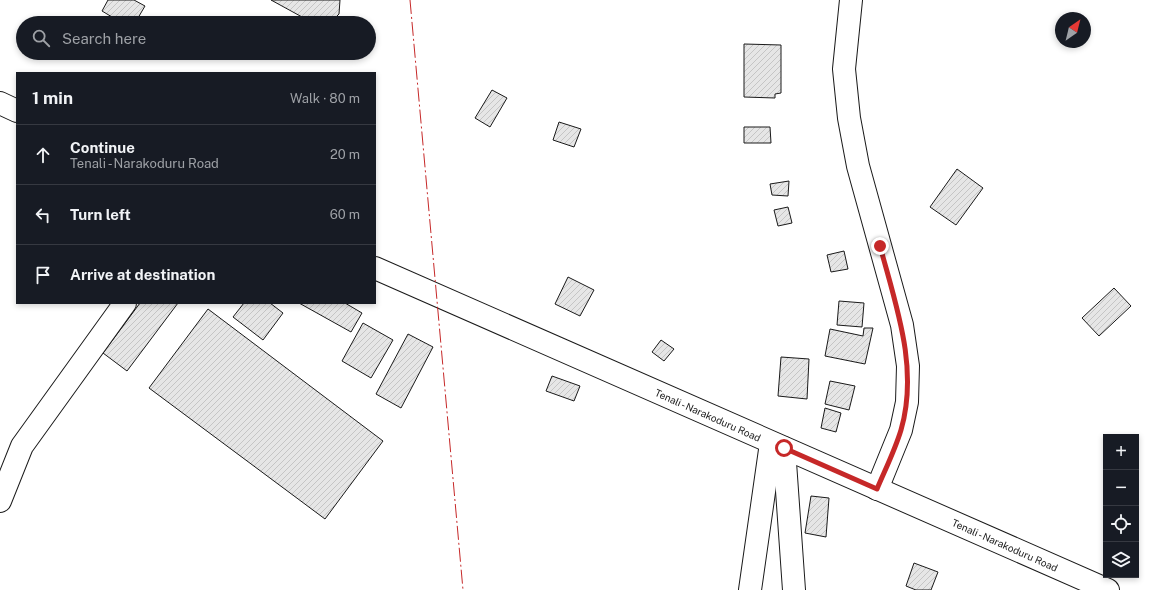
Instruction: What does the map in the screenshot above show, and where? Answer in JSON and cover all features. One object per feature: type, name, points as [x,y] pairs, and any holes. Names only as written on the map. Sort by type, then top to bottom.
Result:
[{"type":"street","points":[[851,0],[844,69],[849,118],[858,166],[902,325],[908,366],[907,402],[901,430],[877,489]]},
{"type":"street","points":[[0,103],[16,111]]},
{"type":"street","name":"Tenali - Narakoduru Road","points":[[376,268],[777,446],[1108,590]]},
{"type":"street","points":[[0,501],[22,446],[124,304]]},
{"type":"street","points":[[750,590],[777,446]]},
{"type":"street","points":[[777,446],[794,590]]},
{"type":"building","points":[[108,0],[134,0],[145,6],[139,16],[110,16],[102,11]]},
{"type":"building","points":[[271,0],[340,0],[339,14],[337,16],[300,16]]},
{"type":"building","points":[[744,44],[781,45],[781,93],[775,94],[775,98],[744,97]]},
{"type":"building","points":[[492,90],[507,98],[490,127],[475,118]]},
{"type":"building","points":[[559,122],[581,129],[574,147],[553,140]]},
{"type":"building","points":[[744,127],[770,127],[771,143],[744,143]]},
{"type":"building","points":[[957,169],[983,188],[956,225],[930,207]]},
{"type":"building","points":[[789,181],[788,196],[772,195],[770,184]]},
{"type":"building","points":[[788,207],[792,223],[778,226],[774,210]]},
{"type":"building","points":[[844,251],[848,269],[831,272],[827,255]]},
{"type":"building","points":[[568,277],[594,290],[580,316],[555,304]]},
{"type":"building","points":[[1114,288],[1131,306],[1099,336],[1082,318]]},
{"type":"building","points":[[839,301],[864,303],[862,327],[837,325]]},
{"type":"building","points":[[139,304],[177,304],[127,371],[103,353]]},
{"type":"building","points":[[243,304],[271,304],[283,313],[263,340],[233,317]]},
{"type":"building","points":[[301,304],[347,304],[362,313],[351,332]]},
{"type":"building","points":[[208,309],[383,441],[325,519],[149,388]]},
{"type":"building","points":[[363,323],[393,340],[371,378],[342,361]]},
{"type":"building","points":[[864,328],[873,328],[865,364],[825,356],[830,329],[863,336]]},
{"type":"building","points":[[408,334],[433,347],[401,408],[376,394]]},
{"type":"building","points":[[661,340],[674,349],[664,361],[652,352]]},
{"type":"building","points":[[781,357],[809,359],[807,399],[778,396]]},
{"type":"building","points":[[552,376],[580,386],[574,401],[546,391]]},
{"type":"building","points":[[830,381],[855,386],[849,410],[825,404]]},
{"type":"building","points":[[825,408],[841,413],[836,432],[821,428]]},
{"type":"building","points":[[811,496],[829,498],[826,537],[805,533]]},
{"type":"building","points":[[914,563],[938,572],[931,590],[916,590],[906,586]]},
{"type":"power","points":[[410,0],[463,590]]},
{"type":"route","points":[[784,448],[877,489],[901,430],[907,402],[908,366],[902,325],[880,246]]}]
